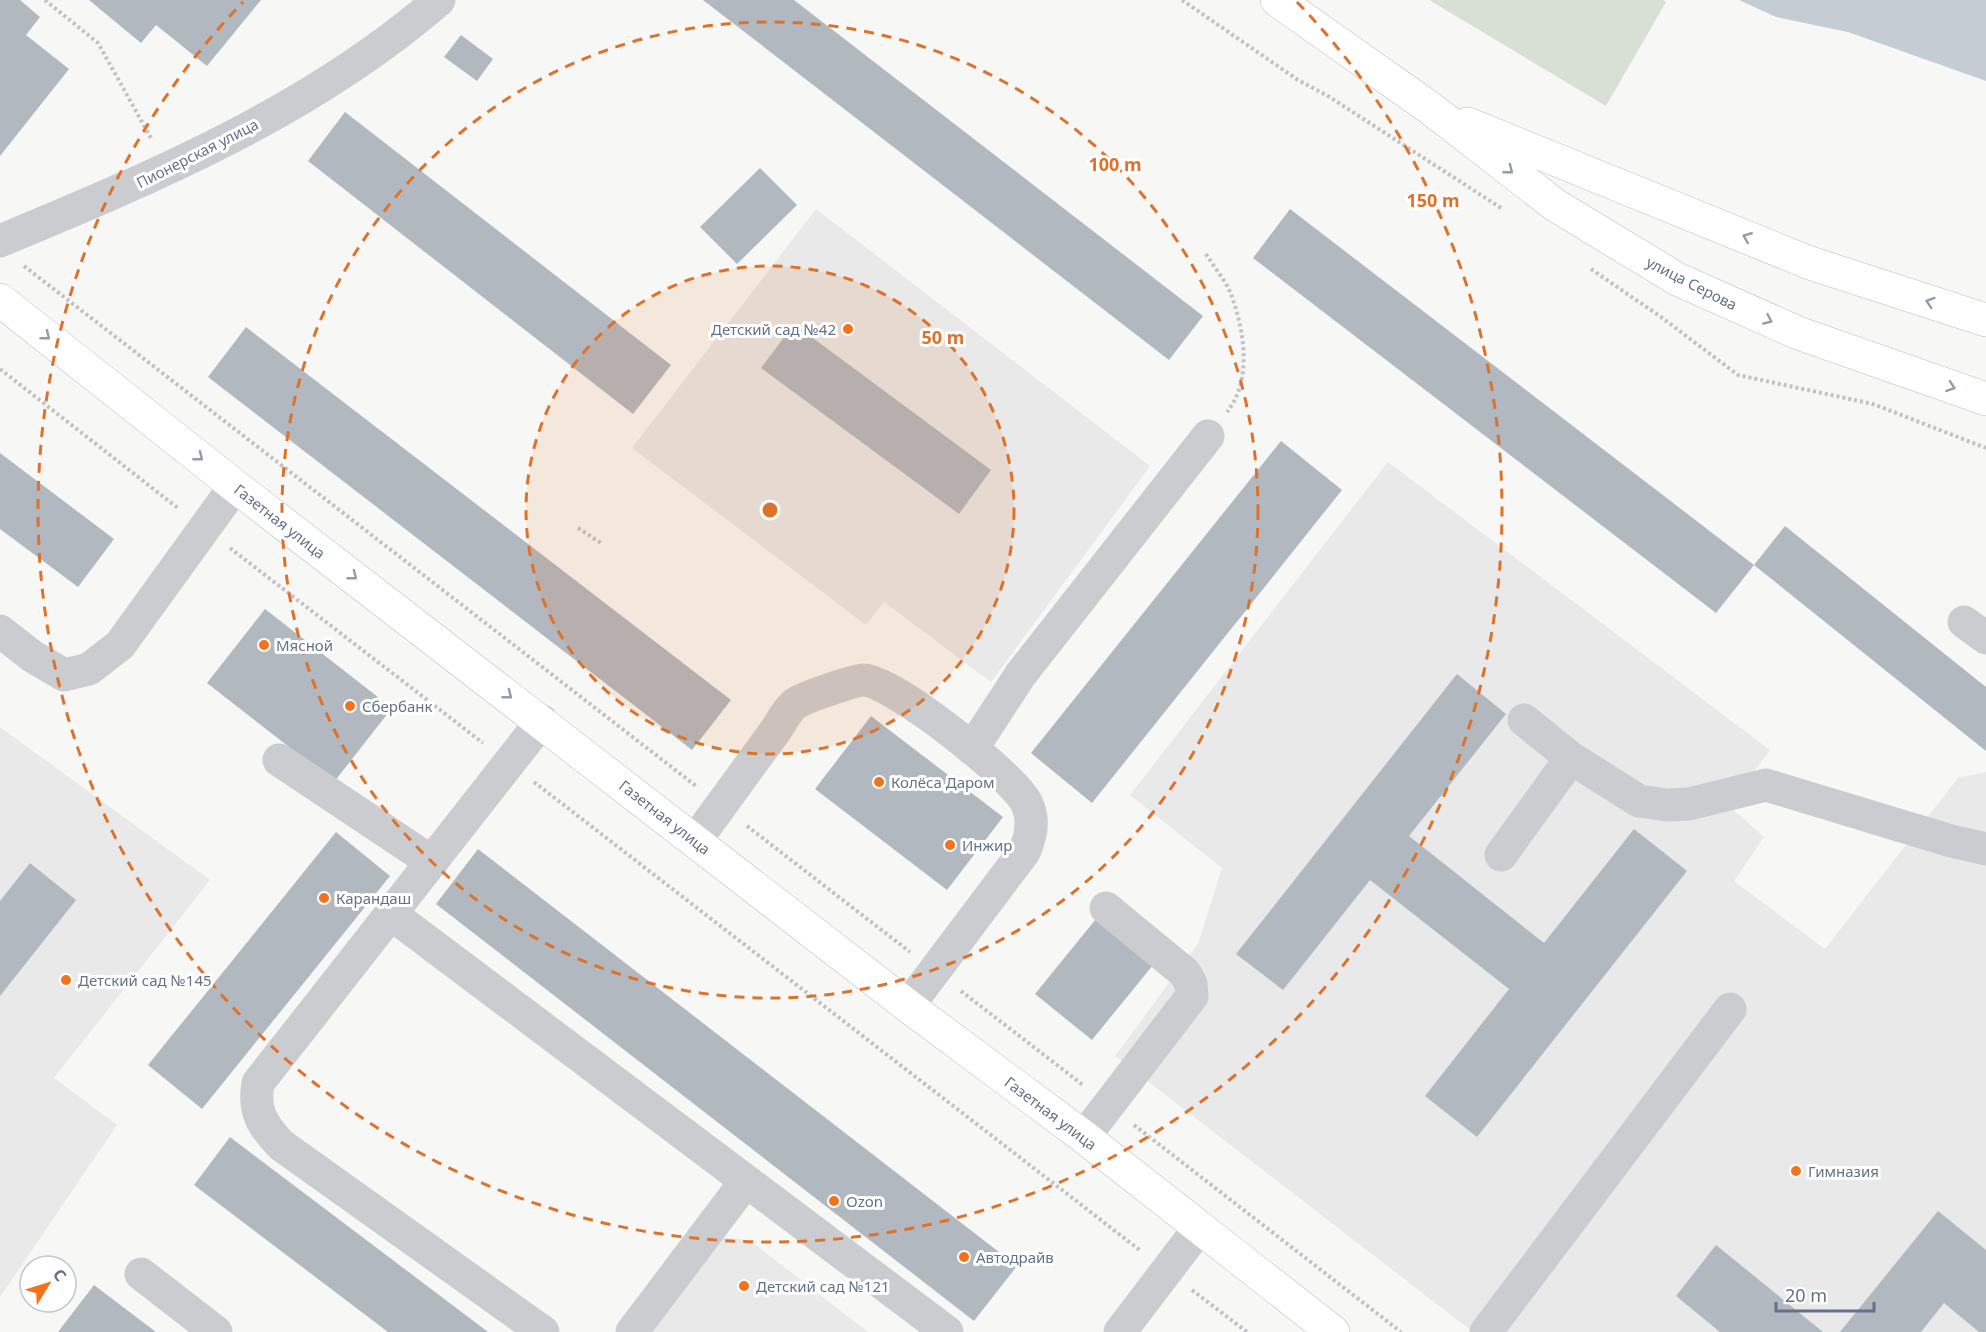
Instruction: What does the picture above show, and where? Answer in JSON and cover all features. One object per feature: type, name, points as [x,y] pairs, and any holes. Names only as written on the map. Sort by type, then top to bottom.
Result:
[{"type":"main road","name":"улица Серова","points":[[1277,0],[1430,108],[1555,205],[1677,279],[1798,333],[1986,399]]},
{"type":"main road","name":"улица Серова","points":[[1430,108],[1810,263],[1986,321]]},
{"type":"main road","name":"Газетная улица","points":[[0,300],[235,486],[908,1006],[1084,1137],[1333,1332]]},
{"type":"street","name":"Пионерская улица","points":[[0,241],[168,170],[241,135],[365,58],[439,0]]},
{"type":"street","points":[[972,748],[1021,675],[1208,436]]},
{"type":"street","points":[[0,631],[32,656],[64,675],[89,669],[120,645],[235,486]]},
{"type":"street","points":[[695,840],[796,702],[862,680],[881,684],[896,692],[972,748],[1020,790],[1029,807],[1032,822],[1030,838],[1024,852],[908,1006]]},
{"type":"street","points":[[1524,720],[1571,758],[1639,801],[1668,805],[1689,804],[1766,785],[1895,825],[1986,849]]},
{"type":"street","points":[[542,722],[258,1083],[255,1099],[258,1116],[281,1145],[543,1332]]},
{"type":"street","points":[[1501,855],[1571,758]]},
{"type":"street","points":[[279,760],[432,862]]},
{"type":"street","points":[[1084,1137],[1192,996],[1191,984],[1185,973],[1106,908]]},
{"type":"street","points":[[391,914],[947,1332]]},
{"type":"street","points":[[1486,1332],[1730,1009]]},
{"type":"street","points":[[632,1332],[746,1181]]},
{"type":"street","points":[[1120,1332],[1200,1227]]},
{"type":"street","points":[[141,1274],[216,1332]]},
{"type":"path","points":[[45,0],[98,43],[168,170]]},
{"type":"path","points":[[1206,254],[1230,293],[1242,335],[1245,363],[1230,409],[1208,436]]},
{"type":"path","points":[[0,369],[1247,1332]]},
{"type":"path","points":[[578,528],[601,543]]},
{"type":"shaded area","points":[[1429,0],[1663,0],[1666,2],[1606,106]]},
{"type":"shaded area","points":[[1739,0],[1986,0],[1986,81],[1848,32],[1776,17]]},
{"type":"shaded area","name":"Детский сад №42","points":[[816,209],[1150,466],[991,682],[884,602],[866,625],[632,448]]},
{"type":"shaded area","points":[[1388,462],[1770,750],[1729,806],[1764,837],[1734,881],[1825,949],[1958,778],[1986,772],[1986,1332],[1473,1332],[1115,1056],[1198,944],[1222,868],[1130,795]]},
{"type":"shaded area","name":"Детский сад №145","points":[[0,727],[210,880],[54,1078],[117,1125],[29,1254],[18,1254],[18,1271],[0,1297]]},
{"type":"shaded area","name":"Детский сад №121","points":[[717,1237],[749,1240],[868,1332],[643,1332]]},
{"type":"building","points":[[0,0],[20,0],[40,17],[26,35],[69,69],[0,156]]},
{"type":"building","points":[[89,0],[261,0],[207,66],[156,25],[141,43]]},
{"type":"building","points":[[703,0],[794,0],[1203,316],[1169,360]]},
{"type":"building","points":[[461,35],[493,59],[477,81],[444,57]]},
{"type":"building","points":[[345,112],[671,365],[633,414],[308,161]]},
{"type":"building","points":[[760,168],[797,205],[737,264],[700,227]]},
{"type":"building","points":[[1290,209],[1754,565],[1716,613],[1253,258]]},
{"type":"building","points":[[794,324],[991,470],[959,514],[761,368]]},
{"type":"building","points":[[246,327],[731,700],[692,750],[208,377]]},
{"type":"building","points":[[1281,441],[1342,490],[1092,803],[1031,753]]},
{"type":"building","points":[[0,453],[114,539],[78,587],[0,529]]},
{"type":"building","points":[[1785,526],[1986,687],[1986,751],[1754,565]]},
{"type":"building","points":[[265,609],[392,708],[334,782],[207,683]]},
{"type":"building","points":[[1457,674],[1506,714],[1409,836],[1544,943],[1634,829],[1687,871],[1477,1137],[1425,1096],[1509,989],[1370,880],[1283,990],[1236,954]]},
{"type":"building","points":[[871,716],[1003,817],[947,890],[815,789]]},
{"type":"building","points":[[336,832],[390,876],[202,1109],[148,1065]]},
{"type":"building","points":[[478,849],[1017,1266],[974,1321],[436,904]]},
{"type":"building","points":[[30,863],[76,900],[0,996],[0,901]]},
{"type":"building","points":[[1096,919],[1153,965],[1092,1040],[1035,994]]},
{"type":"building","points":[[230,1137],[488,1332],[388,1332],[194,1185]]},
{"type":"building","points":[[1938,1211],[1986,1250],[1986,1332],[1979,1332],[1944,1303],[1921,1332],[1840,1332]]},
{"type":"building","points":[[1716,1245],[1823,1332],[1720,1332],[1676,1296]]},
{"type":"building","points":[[94,1285],[156,1332],[58,1332],[72,1314],[78,1314],[78,1306]]},
{"type":"place","name":"Детский сад №42","points":[[848,329]]},
{"type":"place","name":"Мясной","points":[[264,645]]},
{"type":"place","name":"Сбербанк","points":[[350,706]]},
{"type":"place","name":"Колёса Даром","points":[[879,782]]},
{"type":"place","name":"Инжир","points":[[950,845]]},
{"type":"place","name":"Карандаш","points":[[324,898]]},
{"type":"place","name":"Детский сад №145","points":[[66,980]]},
{"type":"place","name":"Гимназия","points":[[1796,1171]]},
{"type":"place","name":"Ozon","points":[[834,1201]]},
{"type":"place","name":"Автодрайв","points":[[964,1257]]},
{"type":"place","name":"Детский сад №121","points":[[744,1286]]}]
